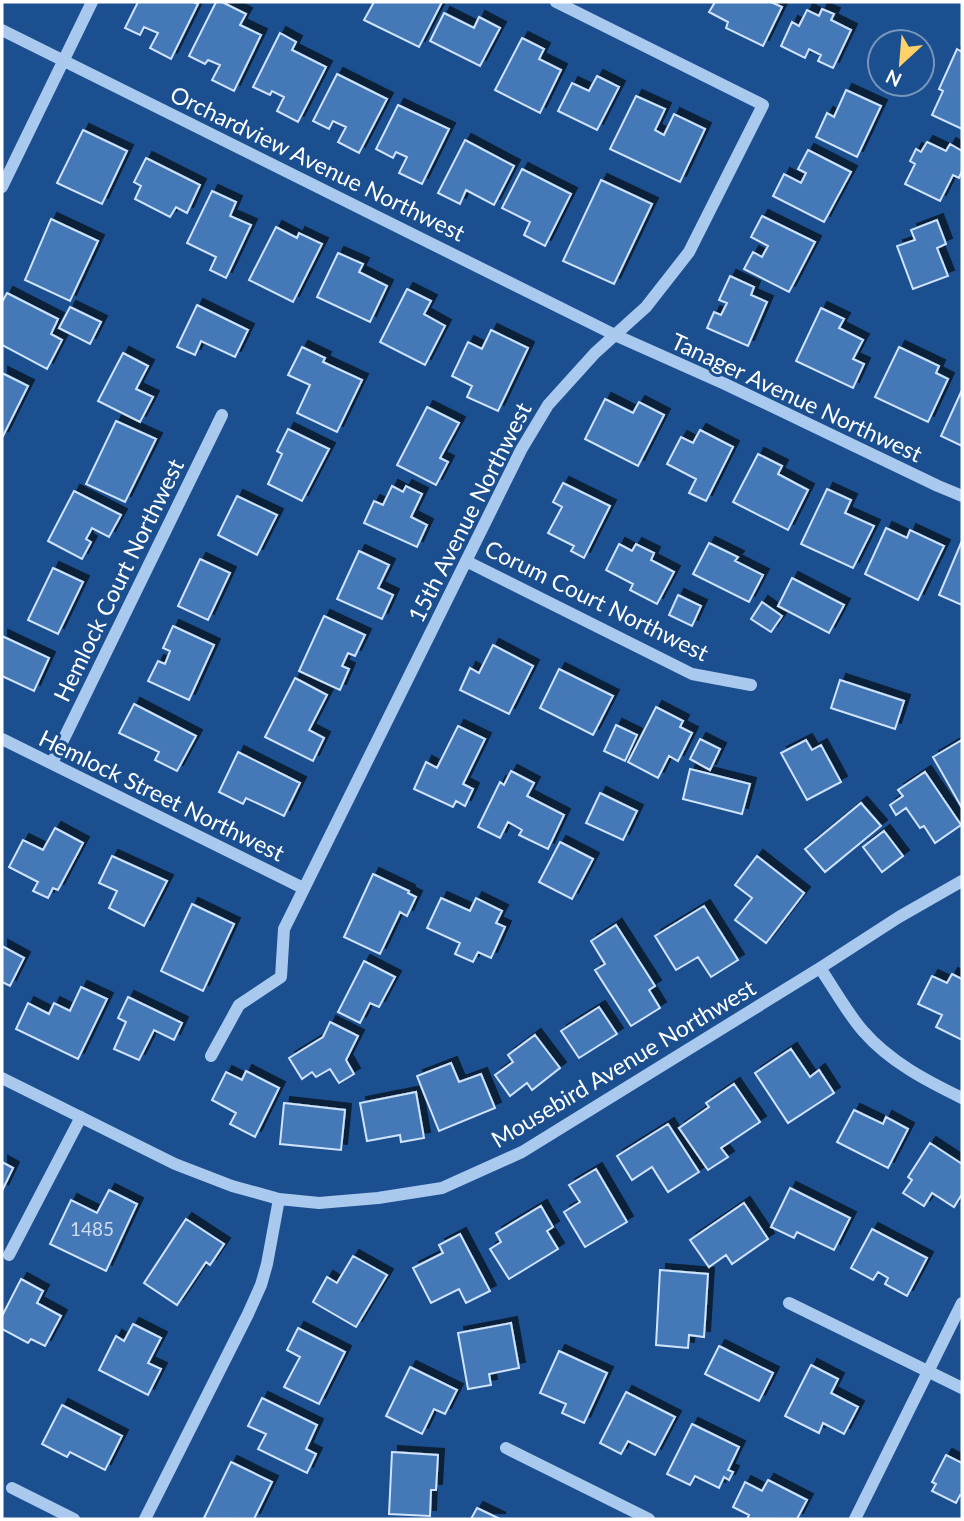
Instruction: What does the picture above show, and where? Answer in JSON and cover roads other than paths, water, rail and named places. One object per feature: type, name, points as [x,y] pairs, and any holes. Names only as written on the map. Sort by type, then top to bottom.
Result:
[{"type":"street","points":[[2,187],[92,2]]},
{"type":"street","name":"15th Avenue Northwest","points":[[211,1056],[239,1005],[281,977],[284,929],[521,450],[548,405],[595,353],[646,307],[688,252],[763,105],[556,2]]},
{"type":"street","name":"Orchardview Avenue Northwest","points":[[2,30],[615,335]]},
{"type":"street","name":"Tanager Avenue Northwest","points":[[615,335],[962,496]]},
{"type":"street","name":"Hemlock Court Northwest","points":[[52,763],[222,415]]},
{"type":"street","name":"Corum Court Northwest","points":[[466,561],[692,674],[751,685]]},
{"type":"street","name":"Hemlock Street Northwest","points":[[2,739],[303,888]]},
{"type":"street","name":"Mousebird Avenue Northwest","points":[[2,1078],[175,1164],[232,1186],[279,1199],[319,1203],[378,1198],[442,1188],[522,1152],[899,917],[962,881]]},
{"type":"street","points":[[820,968],[863,1031],[919,1077],[962,1098]]},
{"type":"street","points":[[9,1255],[81,1118]]},
{"type":"street","points":[[145,1519],[261,1285],[279,1199]]},
{"type":"street","points":[[789,1303],[962,1388]]},
{"type":"street","points":[[855,1519],[962,1303]]},
{"type":"street","points":[[506,1448],[649,1519]]},
{"type":"street","points":[[12,1488],[74,1519]]}]
